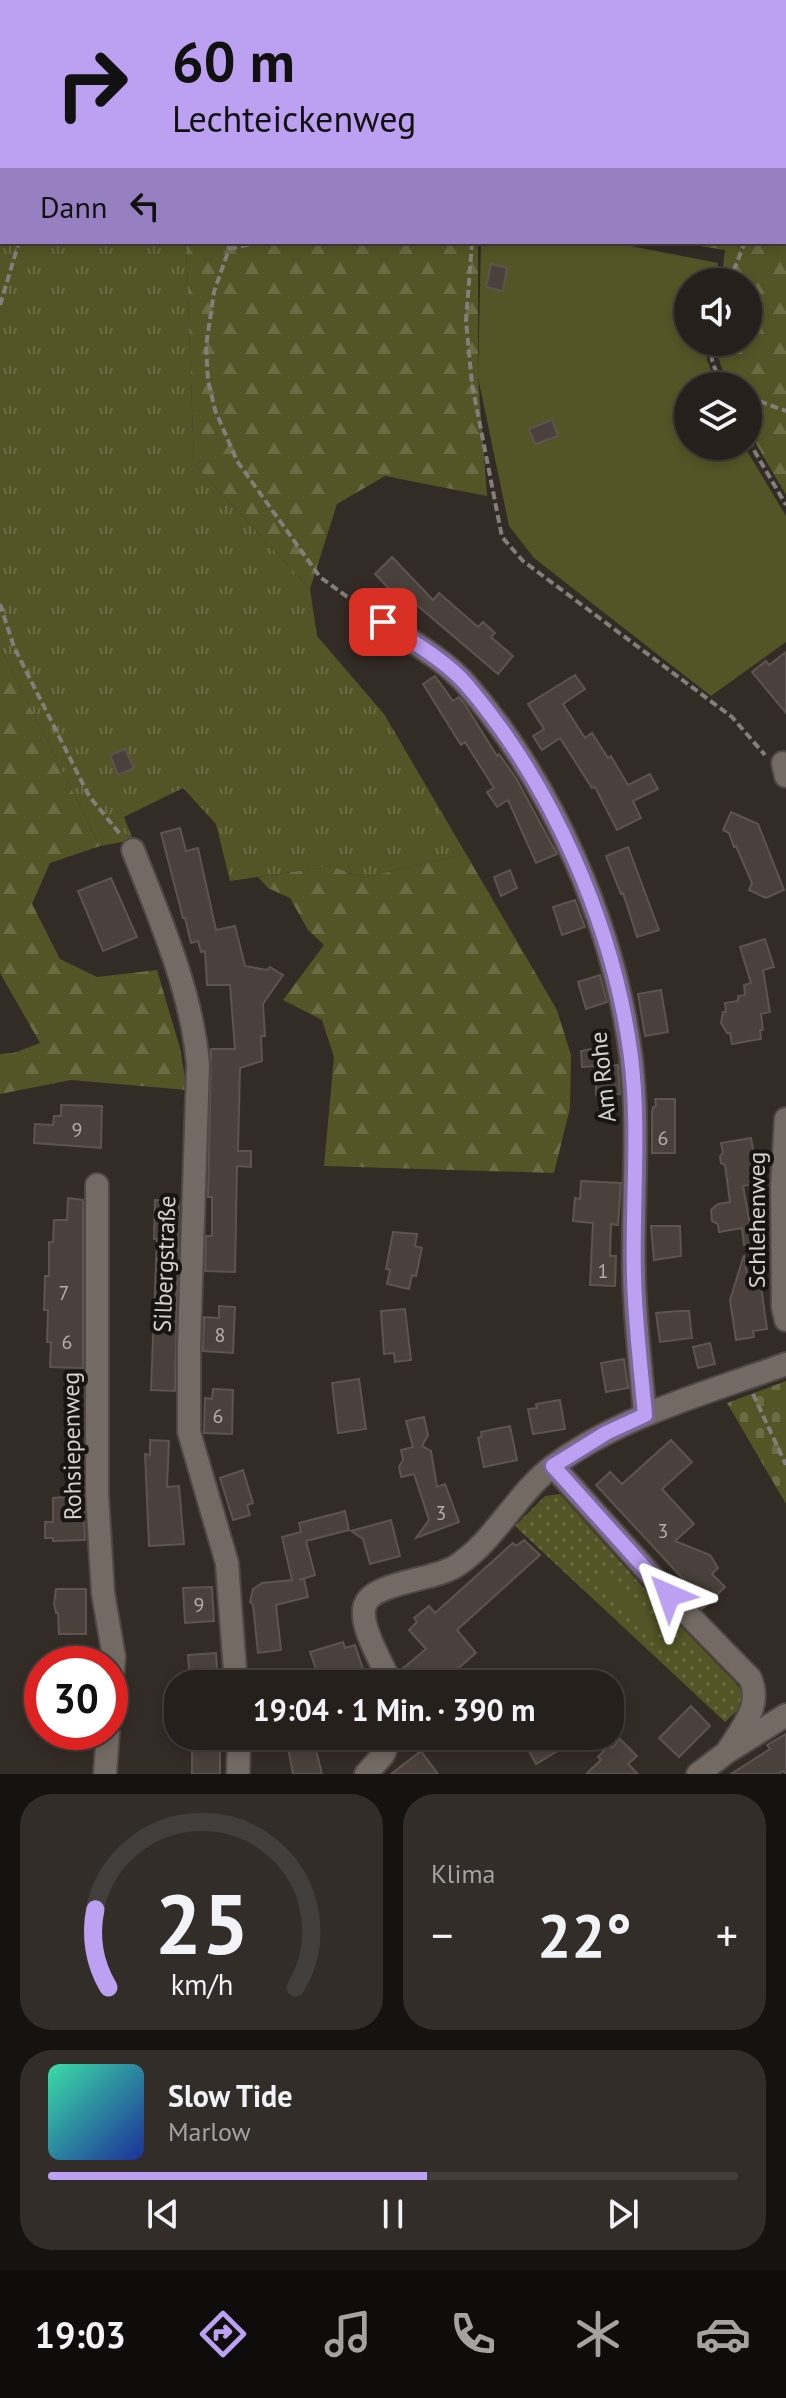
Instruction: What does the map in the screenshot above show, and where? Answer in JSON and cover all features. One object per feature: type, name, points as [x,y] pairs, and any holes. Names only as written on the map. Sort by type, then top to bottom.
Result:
[{"type":"street","name":"Am Rohe","points":[[383,622],[464,682],[517,753],[554,816],[581,874],[601,933],[618,991],[631,1058],[636,1150],[634,1274],[645,1415]]},
{"type":"street","name":"Silbergstraße","points":[[133,850],[167,941],[196,1038],[198,1065],[189,1432],[227,1563],[235,1670]]},
{"type":"street","name":"Schlehenweg","points":[[786,1119],[782,1186],[783,1307],[786,1320]]},
{"type":"street","name":"Rohsiepenweg","points":[[97,1185],[97,1494],[103,1593],[112,1646]]},
{"type":"street","points":[[385,1670],[363,1620],[364,1605],[371,1594],[381,1588],[429,1578],[459,1564],[537,1480],[553,1466],[606,1433],[645,1415],[786,1364]]},
{"type":"street","points":[[553,1466],[669,1595],[750,1678],[756,1696],[754,1706],[727,1752]]},
{"type":"street","points":[[698,1774],[786,1715]]},
{"type":"street","points":[[105,1774],[107,1750]]},
{"type":"street","points":[[238,1774],[239,1750]]},
{"type":"street","points":[[366,1774],[385,1750]]},
{"type":"path","points":[[0,305],[18,244]]},
{"type":"path","points":[[228,244],[214,292],[206,346],[208,380],[215,410],[237,461],[320,577],[383,622]]},
{"type":"path","points":[[229,249],[251,244]]},
{"type":"path","points":[[472,244],[466,321],[472,384],[502,537],[523,561],[732,717],[759,750],[784,769]]},
{"type":"path","points":[[735,268],[744,244]]},
{"type":"path","points":[[762,402],[786,411]]},
{"type":"path","points":[[760,460],[786,505]]},
{"type":"path","points":[[0,604],[14,647],[89,796],[133,850]]},
{"type":"path","points":[[747,1378],[786,1465]]},
{"type":"green space","points":[[0,244],[186,244],[194,464],[310,589],[317,636],[384,714],[466,854],[362,878],[332,866],[230,881],[216,824],[183,788],[124,817],[133,840],[100,846],[0,647]]},
{"type":"green space","points":[[186,244],[478,244],[478,377],[487,496],[385,476],[337,504],[310,589],[194,464]]},
{"type":"green space","points":[[481,244],[620,244],[718,263],[717,268],[674,268],[674,356],[706,356],[711,372],[674,372],[674,460],[752,460],[786,516],[786,642],[711,696],[534,558],[509,526],[478,377]]},
{"type":"green space","points":[[686,244],[786,244],[786,495],[762,454],[762,372],[723,372],[718,356],[762,356],[762,268],[723,268],[725,250]]},
{"type":"green space","points":[[0,647],[100,846],[50,863],[32,904],[60,959],[97,977],[157,970],[180,1048],[187,1090],[71,1080],[0,1094],[0,1054],[14,1053],[40,1043],[0,973]]},
{"type":"green space","points":[[466,854],[557,1010],[571,1055],[570,1108],[554,1173],[324,1166],[334,1057],[322,1020],[283,1000],[324,945],[308,930],[290,898],[268,888],[258,877],[332,866],[362,878]]},
{"type":"green space","points":[[786,1381],[786,1504],[727,1403]]},
{"type":"green space","points":[[560,1494],[651,1596],[736,1683],[748,1701],[725,1722],[515,1526],[545,1496]]},
{"type":"green space","points":[[607,1572],[661,1627],[652,1636],[598,1581]]},
{"type":"building","points":[[491,264],[507,268],[503,291],[486,287]]},
{"type":"building","points":[[552,420],[558,436],[535,444],[529,429]]},
{"type":"building","points":[[392,557],[433,600],[439,593],[478,627],[483,622],[495,633],[491,637],[513,656],[498,674],[399,590],[395,595],[375,574]]},
{"type":"building","points":[[786,652],[786,713],[752,672],[766,661],[769,665]]},
{"type":"building","points":[[575,675],[585,689],[563,704],[585,738],[592,733],[608,758],[611,756],[628,785],[650,774],[658,789],[633,801],[641,818],[617,830],[595,787],[592,788],[560,738],[542,750],[533,736],[544,729],[528,704]]},
{"type":"building","points":[[435,676],[453,701],[459,697],[497,756],[499,754],[516,778],[557,854],[536,863],[508,800],[497,807],[487,792],[494,788],[465,742],[461,745],[423,684]]},
{"type":"building","points":[[125,749],[134,768],[118,775],[110,755]]},
{"type":"building","points":[[731,812],[758,824],[784,890],[766,898],[749,890],[752,883],[736,846],[729,833],[723,830]]},
{"type":"building","points":[[180,828],[186,851],[198,848],[216,930],[235,926],[245,966],[267,970],[270,967],[283,975],[263,1004],[265,1036],[261,1036],[262,1061],[240,1068],[238,1151],[251,1151],[251,1167],[237,1166],[235,1272],[205,1271],[206,1236],[212,1236],[212,1197],[208,1197],[211,1049],[235,1049],[230,985],[207,985],[205,951],[201,952],[198,941],[191,943],[183,918],[161,833]]},
{"type":"building","points":[[628,847],[659,930],[637,937],[623,893],[606,856]]},
{"type":"building","points":[[510,870],[517,888],[501,896],[494,877]]},
{"type":"building","points":[[111,878],[137,937],[103,951],[78,891]]},
{"type":"building","points":[[575,900],[585,927],[562,935],[553,907]]},
{"type":"building","points":[[765,939],[774,967],[763,970],[770,1012],[761,1014],[761,1039],[732,1044],[730,1033],[721,1023],[723,1012],[726,1012],[725,1003],[738,1001],[738,996],[745,995],[744,985],[751,983],[740,947]]},
{"type":"building","points":[[600,975],[607,1002],[586,1009],[578,982]]},
{"type":"building","points":[[661,990],[668,1032],[645,1036],[638,994]]},
{"type":"building","points":[[602,1047],[602,1066],[618,1065],[620,1094],[596,1095],[595,1066],[582,1067],[581,1051]]},
{"type":"building","points":[[655,1099],[675,1099],[675,1153],[652,1153]]},
{"type":"building","points":[[61,1105],[102,1106],[101,1148],[34,1143],[35,1124],[53,1125],[54,1116],[61,1116]]},
{"type":"building","points":[[751,1138],[759,1183],[743,1186],[750,1224],[762,1222],[765,1241],[744,1245],[742,1228],[719,1232],[718,1224],[712,1221],[711,1210],[718,1204],[730,1202],[725,1165],[721,1163],[721,1143]]},
{"type":"building","points":[[581,1181],[621,1183],[618,1225],[611,1224],[610,1256],[616,1256],[615,1286],[590,1285],[593,1223],[573,1221],[575,1198],[580,1199]]},
{"type":"building","points":[[68,1198],[83,1200],[83,1368],[50,1367],[48,1310],[44,1310],[45,1276],[49,1276],[49,1242],[53,1242],[54,1220],[67,1220]]},
{"type":"building","points":[[155,1200],[179,1201],[175,1391],[151,1390],[157,1239],[154,1239]]},
{"type":"building","points":[[651,1226],[680,1226],[681,1256],[654,1260]]},
{"type":"building","points":[[393,1232],[417,1234],[415,1246],[422,1248],[416,1276],[412,1275],[409,1289],[387,1284],[390,1270],[386,1269]]},
{"type":"building","points":[[744,1255],[749,1288],[761,1286],[767,1329],[753,1331],[754,1337],[736,1340],[730,1300]]},
{"type":"building","points":[[219,1306],[235,1307],[233,1353],[203,1351],[204,1317],[219,1318]]},
{"type":"building","points":[[405,1309],[411,1360],[395,1362],[394,1353],[384,1354],[381,1311]]},
{"type":"building","points":[[689,1311],[692,1338],[660,1342],[656,1313]]},
{"type":"building","points":[[710,1343],[715,1364],[698,1368],[693,1347]]},
{"type":"building","points":[[624,1359],[628,1388],[606,1392],[601,1363]]},
{"type":"building","points":[[359,1379],[366,1429],[338,1433],[332,1383]]},
{"type":"building","points":[[213,1389],[233,1390],[232,1434],[204,1433],[205,1398],[212,1399]]},
{"type":"building","points":[[560,1400],[565,1429],[533,1434],[528,1409],[537,1408],[536,1404]]},
{"type":"building","points":[[424,1417],[428,1435],[422,1446],[431,1451],[437,1487],[445,1484],[459,1522],[416,1538],[429,1520],[414,1474],[401,1477],[399,1467],[403,1460],[401,1450],[413,1447],[406,1421]]},
{"type":"building","points":[[510,1426],[517,1460],[484,1467],[478,1438],[482,1436],[481,1432]]},
{"type":"building","points":[[150,1440],[169,1441],[167,1487],[179,1486],[184,1544],[149,1546],[145,1454],[150,1455]]},
{"type":"building","points":[[671,1440],[692,1462],[662,1489],[694,1524],[675,1541],[710,1555],[718,1568],[712,1574],[725,1587],[702,1609],[697,1604],[698,1595],[596,1485],[610,1472],[622,1484]]},
{"type":"building","points":[[243,1470],[253,1503],[247,1505],[250,1515],[233,1520],[220,1478]]},
{"type":"building","points":[[83,1491],[85,1540],[53,1541],[53,1538],[45,1538],[45,1522],[53,1522],[53,1498],[65,1497],[65,1492]]},
{"type":"building","points":[[345,1511],[349,1530],[306,1541],[315,1575],[299,1580],[304,1579],[308,1597],[276,1605],[281,1650],[258,1653],[253,1605],[250,1602],[253,1589],[262,1583],[292,1580],[282,1537],[301,1532],[299,1523]]},
{"type":"building","points":[[391,1520],[400,1556],[370,1564],[363,1539],[351,1531]]},
{"type":"building","points":[[524,1540],[540,1555],[457,1630],[476,1653],[456,1670],[403,1670],[426,1649],[409,1630],[417,1622],[414,1618],[429,1606],[435,1613],[513,1543],[516,1546]]},
{"type":"building","points":[[212,1587],[214,1621],[185,1623],[183,1588]]},
{"type":"building","points":[[56,1589],[86,1589],[86,1634],[59,1634],[54,1603]]},
{"type":"building","points":[[343,1642],[345,1648],[355,1645],[363,1670],[316,1670],[310,1652]]},
{"type":"building","points":[[216,1653],[217,1670],[189,1670],[188,1655]]},
{"type":"building","points":[[691,1706],[710,1726],[679,1757],[659,1738]]},
{"type":"building","points":[[786,1734],[786,1774],[783,1771],[778,1774],[731,1774],[770,1749],[767,1745]]},
{"type":"building","points":[[624,1743],[637,1756],[628,1764],[638,1774],[586,1774],[601,1760],[598,1757],[604,1750],[624,1750]]},
{"type":"building","points":[[192,1750],[220,1750],[220,1774],[192,1774]]},
{"type":"building","points":[[288,1750],[316,1750],[322,1774],[293,1774]]},
{"type":"building","points":[[528,1750],[559,1750],[536,1764]]},
{"type":"building","points":[[421,1751],[438,1774],[391,1774]]},
{"type":"route","points":[[383,622],[464,682],[525,764],[581,874],[601,933],[618,991],[631,1058],[636,1150],[634,1274],[645,1415],[606,1433],[553,1466],[669,1595]]}]
